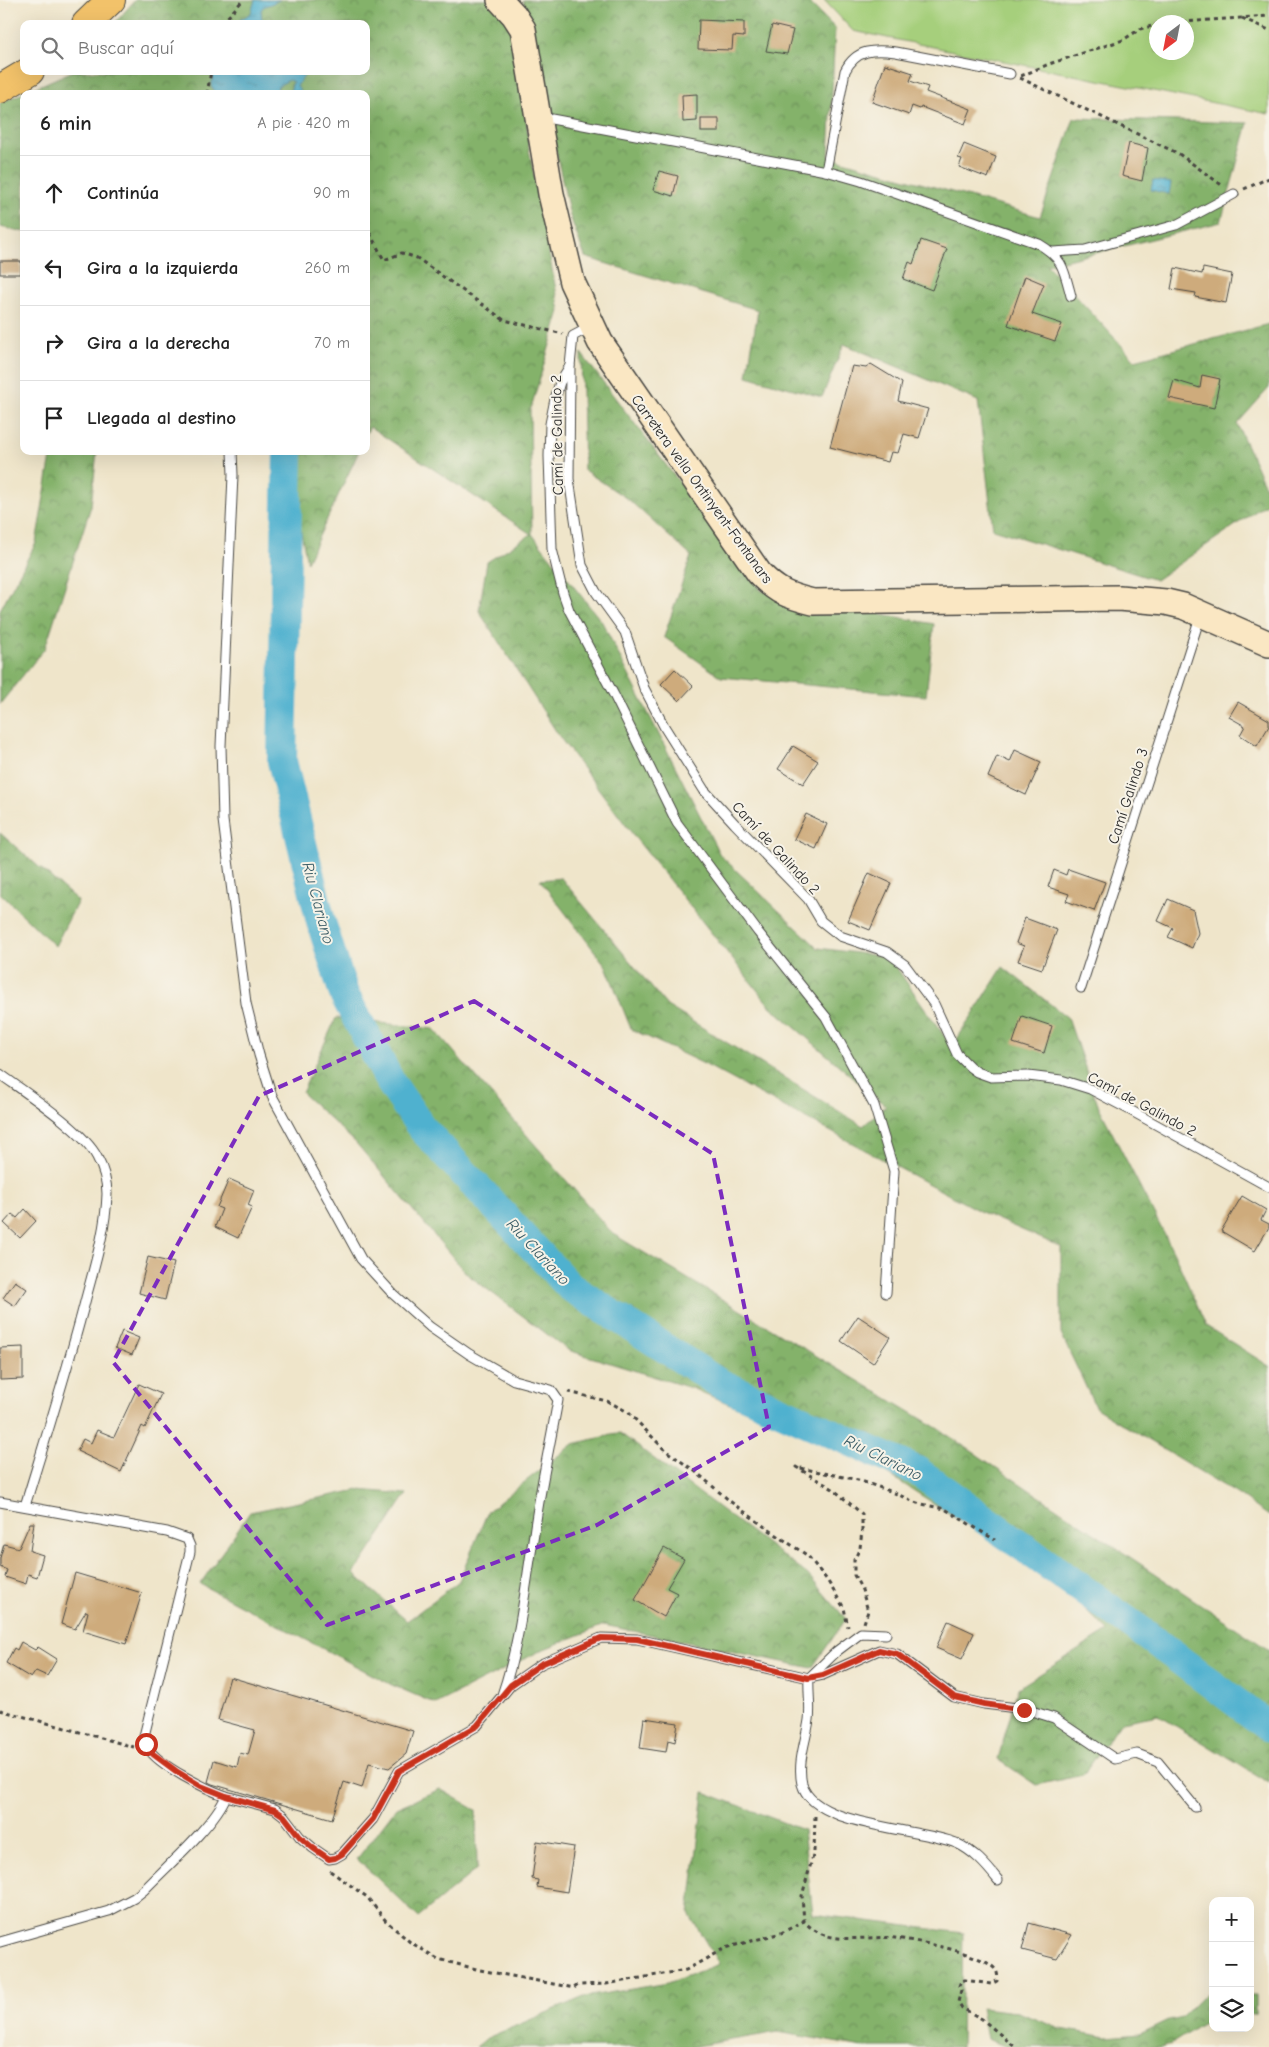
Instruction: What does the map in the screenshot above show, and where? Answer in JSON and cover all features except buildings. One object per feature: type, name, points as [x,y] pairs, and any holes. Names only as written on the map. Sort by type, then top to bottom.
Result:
[{"type":"main road","points":[[90,20],[111,0]]},
{"type":"main road","points":[[0,89],[23,75]]},
{"type":"street","name":"Carretera vella Ontinyent-Fontanars","points":[[500,0],[523,29],[551,194],[583,331],[600,342],[759,573],[772,588],[793,597],[813,602],[1119,598],[1166,602],[1202,612],[1269,644]]},
{"type":"lane","points":[[826,172],[845,71],[850,61],[857,56],[878,50],[896,52],[1014,76]]},
{"type":"lane","points":[[538,116],[826,172],[861,181],[1039,244],[1053,252],[1064,269],[1071,296]]},
{"type":"lane","points":[[1053,252],[1085,250],[1176,225],[1234,194]]},
{"type":"lane","name":"Camí de Galindo 2","points":[[583,331],[570,366],[569,479],[582,566],[599,598],[625,632],[644,688],[665,728],[704,790],[808,899],[821,921],[840,936],[887,952],[905,966],[934,1004],[957,1054],[977,1072],[992,1077],[1028,1076],[1061,1080],[1090,1089],[1269,1187]]},
{"type":"lane","points":[[570,366],[560,382],[550,424],[549,464],[552,549],[563,593],[569,610],[614,695],[677,823],[758,932],[826,1017],[874,1105],[894,1171],[886,1292]]},
{"type":"lane","points":[[232,455],[233,475],[221,746],[223,820],[246,1003],[258,1055],[272,1096],[361,1258],[393,1294],[430,1327],[469,1354],[514,1380],[551,1390],[558,1400],[518,1633],[509,1676],[502,1695]]},
{"type":"lane","name":"Camí Galindo 3","points":[[1081,988],[1202,612]]},
{"type":"lane","points":[[0,1074],[89,1144],[103,1170],[107,1195],[101,1240],[74,1346],[25,1506]]},
{"type":"lane","points":[[0,1502],[167,1532],[187,1539],[190,1552],[145,1729],[146,1744],[153,1754],[201,1786],[226,1796],[275,1810],[284,1816],[300,1837],[329,1859],[342,1854],[373,1819],[399,1771],[477,1726],[511,1685],[541,1664],[601,1638],[637,1639],[808,1678],[823,1675],[879,1650],[897,1654],[954,1697],[1024,1710],[1054,1718],[1116,1759],[1137,1754],[1158,1762],[1196,1807]]},
{"type":"lane","points":[[886,1634],[861,1633],[837,1651],[808,1678],[810,1719],[802,1751],[802,1784],[814,1804],[845,1818],[956,1843],[983,1860],[998,1880]]},
{"type":"lane","points":[[0,1942],[109,1911],[134,1898],[211,1821],[222,1806],[226,1796]]},
{"type":"path","points":[[225,20],[243,0]]},
{"type":"path","points":[[1194,21],[1269,16]]},
{"type":"path","points":[[1242,18],[1269,30]]},
{"type":"path","points":[[1014,76],[1123,40],[1140,29],[1149,27]]},
{"type":"path","points":[[209,90],[210,75]]},
{"type":"path","points":[[1014,76],[1179,154],[1234,194],[1269,178]]},
{"type":"path","points":[[370,234],[384,260],[402,253],[417,258],[504,320],[583,331]]},
{"type":"path","points":[[555,1396],[569,1392],[606,1401],[628,1412],[664,1450],[696,1472],[731,1502],[773,1533],[808,1556],[827,1580],[844,1608],[850,1641]]},
{"type":"path","points":[[861,1633],[868,1611],[862,1590],[854,1575],[854,1560],[860,1548],[862,1514],[833,1489],[796,1467],[858,1480],[917,1503],[945,1509],[995,1540]]},
{"type":"path","points":[[0,1710],[122,1744],[141,1747],[146,1744]]},
{"type":"path","points":[[814,1804],[814,1852],[802,1896],[804,1921],[818,1932],[833,1937],[862,1940],[888,1938],[923,1943],[979,1959],[994,1968],[998,1974],[998,1981],[991,1984],[961,1981],[958,2002],[962,2008],[982,2019],[1015,2047]]},
{"type":"path","points":[[329,1859],[328,1869],[367,1897],[386,1921],[410,1942],[438,1959],[480,1970],[574,1988],[578,1985],[594,1986],[686,1970],[725,1948],[781,1933],[804,1921]]},
{"type":"highlighted area","points":[[474,1001],[713,1154],[769,1427],[597,1525],[327,1625],[113,1362],[259,1096]]},
{"type":"green space","points":[[135,0],[516,0],[529,149],[560,311],[530,411],[532,534],[602,622],[720,855],[818,948],[889,957],[952,1047],[1003,967],[1068,1018],[1098,1105],[1174,1253],[1206,1326],[1269,1366],[1269,1516],[1237,1494],[1096,1408],[1061,1334],[1061,1247],[983,1213],[706,1065],[631,1029],[606,966],[540,880],[561,878],[667,1006],[863,1126],[886,1106],[770,1006],[637,840],[561,739],[479,611],[487,562],[531,534],[370,427],[370,90],[30,90],[64,75],[370,75],[370,20],[118,20]]},
{"type":"green space","points":[[523,0],[807,0],[835,28],[829,157],[1040,217],[1074,118],[1248,123],[1221,222],[1047,265],[1135,360],[1269,324],[1269,388],[1237,424],[1269,495],[1269,502],[1156,580],[993,529],[978,401],[844,344],[822,397],[747,376],[758,310],[585,257],[570,216]]},
{"type":"green space","points":[[824,0],[1269,0],[1269,114],[853,31]]},
{"type":"green space","points":[[20,94],[20,231],[0,227],[0,103]]},
{"type":"green space","points":[[581,353],[762,591],[934,624],[926,696],[721,677],[664,637],[691,556],[629,500],[584,470]]},
{"type":"green space","points":[[51,455],[97,455],[91,506],[45,648],[0,704],[0,610],[36,543]]},
{"type":"green space","points":[[286,455],[357,455],[307,562]]},
{"type":"green space","points":[[0,833],[78,901],[55,946],[0,893]]},
{"type":"green space","points":[[336,1018],[434,1029],[613,1234],[937,1428],[1269,1650],[1269,1783],[1158,1715],[1121,1722],[1083,1775],[1036,1785],[998,1759],[1018,1688],[1108,1631],[1058,1583],[866,1460],[691,1388],[568,1350],[467,1274],[356,1143],[302,1093]]},
{"type":"green space","points":[[620,1433],[808,1575],[846,1619],[812,1668],[604,1625],[544,1649],[436,1704],[392,1685],[200,1584],[250,1512],[358,1490],[407,1494],[354,1574],[407,1621],[459,1581],[488,1511],[573,1444]]},
{"type":"green space","points":[[440,1789],[476,1810],[477,1869],[418,1917],[357,1859],[396,1808]]},
{"type":"green space","points":[[704,1792],[803,1830],[813,1914],[963,1933],[961,2047],[863,2047],[778,2032],[691,2047],[476,2047],[487,2038],[584,1997],[668,1983],[719,1964],[689,1914]]},
{"type":"green space","points":[[1205,1994],[1209,1994],[1209,2020],[1171,2044],[1161,2047],[1007,2047],[987,2039],[981,2008],[1017,2012],[1061,2029],[1107,2037],[1140,2034],[1169,2020],[1182,2017]]},
{"type":"green space","points":[[1254,1996],[1256,1996],[1256,2014],[1254,2014]]},
{"type":"water","points":[[255,0],[280,0],[263,7],[261,10],[263,20],[240,20],[251,13]]},
{"type":"water","points":[[213,75],[305,75],[297,86],[299,90],[290,90],[293,82],[289,80],[278,86],[277,90],[214,90],[211,86]]},
{"type":"water","points":[[1153,180],[1171,183],[1169,194],[1151,190]]},
{"type":"waterway","name":"Riu Clariano","points":[[288,455],[282,761],[321,922],[344,994],[391,1083],[421,1127],[570,1287],[719,1383],[917,1471],[1141,1631],[1269,1727]]},
{"type":"route","points":[[146,1744],[153,1754],[201,1786],[226,1796],[275,1810],[284,1816],[300,1837],[329,1859],[342,1854],[373,1819],[399,1771],[477,1726],[511,1685],[541,1664],[601,1638],[637,1639],[808,1678],[823,1675],[854,1659],[879,1650],[897,1654],[954,1697],[1024,1710]]}]
